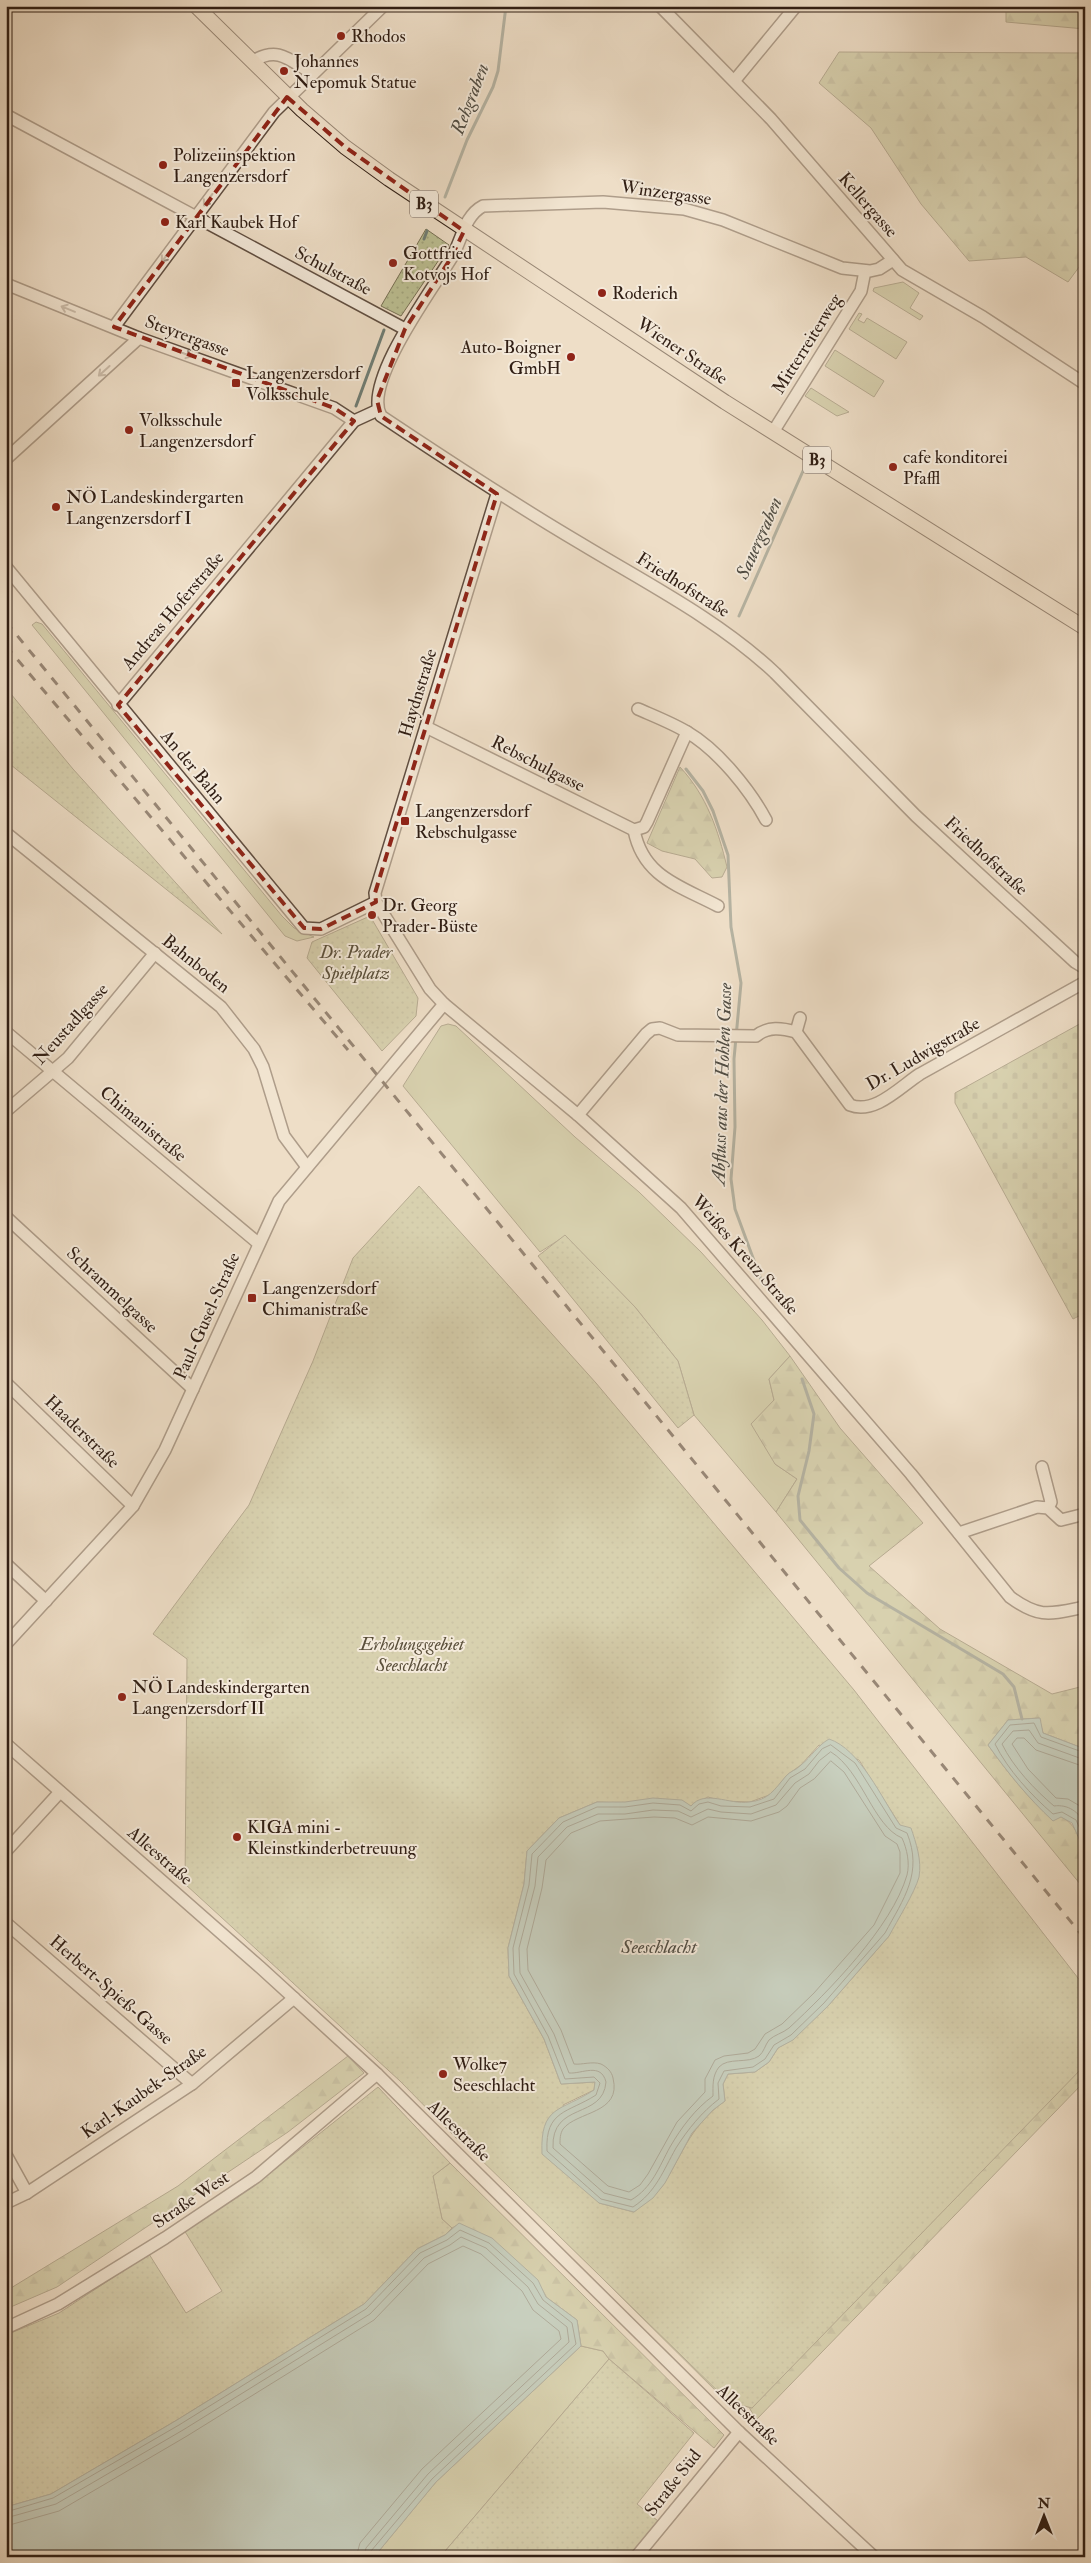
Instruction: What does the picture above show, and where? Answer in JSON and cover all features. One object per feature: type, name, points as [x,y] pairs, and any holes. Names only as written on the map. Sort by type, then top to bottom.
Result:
[{"type":"main road","name":"Wiener Straße","points":[[196,6],[287,96],[345,147],[464,230],[773,432],[1085,628]]},
{"type":"street","points":[[114,327],[287,96],[313,74],[384,6]]},
{"type":"street","name":"Kellergasse","points":[[660,6],[735,80],[893,260],[914,278],[982,317],[1085,384]]},
{"type":"street","points":[[735,80],[796,6]]},
{"type":"street","points":[[253,61],[266,54],[278,54],[313,74]]},
{"type":"street","name":"Schulstraße","points":[[6,115],[405,329]]},
{"type":"street","name":"Winzergasse","points":[[464,230],[473,212],[488,205],[604,202],[684,209],[723,220],[834,265],[865,271],[880,269],[893,260]]},
{"type":"street","points":[[378,410],[379,390],[405,329],[451,258],[464,230]]},
{"type":"street","name":"Mitterreiterweg","points":[[773,432],[860,290],[865,271]]},
{"type":"street","name":"Steyrergasse","points":[[6,284],[139,338],[334,408],[354,421]]},
{"type":"street","points":[[6,459],[139,338]]},
{"type":"street","name":"Andreas Hoferstraße","points":[[118,705],[354,421],[378,410]]},
{"type":"street","name":"Friedhofstraße","points":[[378,410],[381,416],[497,494],[652,586],[745,646],[775,673],[937,836],[1075,962],[1085,968]]},
{"type":"street","name":"Haydnstraße","points":[[376,902],[375,893],[497,494]]},
{"type":"street","name":"An der Bahn","points":[[6,567],[304,928],[321,929],[376,902]]},
{"type":"street","points":[[638,708],[687,732],[706,745],[754,797],[766,820]]},
{"type":"street","name":"Rebschulgasse","points":[[426,728],[634,830]]},
{"type":"street","points":[[687,732],[644,827],[634,830],[639,851],[649,866],[665,878],[718,906]]},
{"type":"street","name":"Bahnboden","points":[[6,833],[222,1007],[245,1034],[263,1067],[284,1136],[307,1167]]},
{"type":"street","name":"Weißes Kreuz Straße","points":[[376,902],[430,989],[444,1004],[578,1115],[681,1208],[828,1377],[1010,1597],[1028,1611],[1046,1614],[1085,1606]]},
{"type":"street","name":"Neustadlgasse","points":[[6,1111],[54,1072],[156,954]]},
{"type":"street","name":"Dr. Ludwigstraße","points":[[796,1032],[850,1106],[865,1108],[904,1088],[920,1074],[1085,982]]},
{"type":"street","name":"Paul-Gusel-Straße","points":[[6,1644],[133,1506],[151,1478],[194,1389],[258,1243],[279,1201],[444,1004]]},
{"type":"street","points":[[578,1115],[652,1028],[660,1028],[678,1035],[756,1036],[762,1031],[774,1028],[796,1032],[800,1018]]},
{"type":"street","name":"Chimanistraße","points":[[6,1032],[258,1243]]},
{"type":"street","name":"Schrammelgasse","points":[[6,1217],[194,1389]]},
{"type":"street","name":"Haaderstraße","points":[[6,1383],[133,1506]]},
{"type":"street","points":[[1042,1467],[1051,1502],[1048,1508]]},
{"type":"street","points":[[959,1533],[1037,1506],[1048,1508],[1061,1520],[1085,1514]]},
{"type":"street","points":[[6,1564],[46,1601]]},
{"type":"street","name":"Alleestraße","points":[[6,1744],[294,1998],[377,2074],[739,2432],[874,2557]]},
{"type":"street","points":[[6,1851],[60,1792]]},
{"type":"street","name":"Herbert-Spieß-Gasse","points":[[6,1923],[192,2084]]},
{"type":"street","name":"Karl-Kaubek-Straße","points":[[6,2203],[27,2193],[192,2084],[294,1998]]},
{"type":"street","name":"Straße West","points":[[6,2328],[58,2304],[165,2238],[256,2177],[377,2074]]},
{"type":"street","points":[[6,2154],[27,2193]]},
{"type":"street","name":"Straße Süd","points":[[636,2557],[739,2432]]},
{"type":"highlighted area","points":[[287,97],[345,147],[464,231],[451,258],[405,329],[377,400],[381,416],[497,494],[375,893],[376,902],[321,929],[304,928],[118,705],[354,421],[334,408],[114,327]]},
{"type":"green space","points":[[1006,6],[1085,6],[1085,29],[1006,22]]},
{"type":"green space","points":[[839,52],[1085,53],[1085,259],[1068,282],[1026,257],[969,261],[921,204],[871,128],[819,83]]},
{"type":"green space","points":[[426,229],[449,245],[401,316],[381,306]]},
{"type":"green space","points":[[903,282],[919,293],[910,308],[923,316],[920,320],[873,291],[874,288]]},
{"type":"green space","points":[[859,313],[862,314],[858,320],[864,323],[867,318],[907,342],[896,359],[849,329]]},
{"type":"green space","points":[[835,350],[884,381],[874,397],[825,366]]},
{"type":"green space","points":[[811,388],[849,412],[837,416],[805,396]]},
{"type":"green space","points":[[36,622],[42,624],[282,916],[294,928],[314,937],[297,941],[285,936],[32,625]]},
{"type":"green space","points":[[6,688],[73,769],[222,934],[6,761]]},
{"type":"green space","points":[[680,767],[704,802],[720,840],[727,867],[722,877],[712,878],[695,859],[662,851],[647,843]]},
{"type":"green space","name":"Dr. Prader Spielplatz","points":[[370,916],[418,998],[416,1016],[382,1051],[307,958],[312,942]]},
{"type":"green space","points":[[1085,1021],[1085,1313],[1073,1319],[955,1103],[955,1093]]},
{"type":"green space","points":[[448,1024],[456,1026],[575,1137],[639,1192],[701,1252],[762,1320],[790,1356],[769,1379],[774,1400],[775,1464],[797,1479],[776,1512],[694,1415],[678,1361],[635,1307],[565,1236],[540,1252],[403,1086],[441,1026]]},
{"type":"green space","name":"Erholungsgebiet Seeschlacht","points":[[419,1186],[596,1383],[854,1690],[1085,1987],[1085,2065],[752,2408],[729,2402],[464,2141],[457,2139],[400,2081],[185,1884],[187,1659],[153,1634],[249,1505],[313,1361],[353,1258]],"holes":[[[819,1745],[859,1760],[900,1825],[889,1936],[828,2006],[793,2039],[778,2048],[769,2062],[755,2072],[728,2074],[723,2084],[725,2101],[714,2109],[697,2128],[665,2182],[655,2194],[634,2212],[599,2203],[563,2105],[594,2090],[595,2082],[561,2084],[544,2039],[509,1976],[508,1948],[524,1884],[527,1851],[559,1818],[597,1802],[691,1806],[708,1797],[722,1801],[750,1802],[772,1794],[787,1775],[801,1765]]]},
{"type":"green space","points":[[565,1235],[635,1307],[678,1361],[694,1415],[678,1428],[538,1256]]},
{"type":"green space","points":[[790,1356],[840,1428],[923,1523],[869,1566],[940,1629],[1052,1694],[1080,1687],[1085,1690],[1085,1749],[1043,1733],[1039,1718],[1008,1720],[988,1745],[1019,1785],[1044,1812],[1053,1820],[1061,1816],[1076,1831],[1083,1849],[1085,1890],[776,1512],[797,1479],[775,1464],[751,1424],[774,1400],[769,1379]]},
{"type":"green space","points":[[1085,2042],[1085,2081],[756,2420],[749,2407],[729,2404],[468,2145]]},
{"type":"green space","points":[[348,2056],[364,2073],[288,2132],[57,2287],[6,2309],[6,2291],[178,2186]]},
{"type":"green space","points":[[378,2087],[450,2163],[433,2176],[442,2219],[452,2228],[445,2235],[417,2249],[364,2304],[177,2420],[51,2494],[6,2507],[6,2335],[59,2313],[149,2254],[186,2313],[222,2291],[184,2230],[259,2182]]},
{"type":"green space","points":[[450,2163],[724,2435],[714,2448],[609,2359],[603,2351],[581,2346],[577,2320],[546,2297],[537,2280],[459,2224],[452,2228],[442,2219],[433,2176]]},
{"type":"green space","points":[[581,2346],[603,2351],[609,2359],[440,2557],[374,2557],[436,2482]]},
{"type":"green space","points":[[609,2359],[694,2433],[637,2504],[663,2525],[636,2557],[440,2557]]},
{"type":"water","points":[[1040,1718],[1043,1733],[1085,1749],[1085,1852],[1072,1823],[1061,1817],[1053,1821],[1019,1785],[988,1745],[1008,1720]]},
{"type":"water","name":"Seeschlacht","points":[[829,1739],[840,1744],[851,1753],[869,1776],[900,1825],[911,1828],[918,1852],[920,1871],[910,1898],[889,1936],[828,2006],[793,2040],[778,2048],[769,2062],[755,2072],[728,2074],[723,2084],[725,2101],[713,2110],[692,2133],[665,2183],[653,2198],[634,2212],[599,2203],[542,2154],[544,2126],[549,2118],[562,2107],[594,2090],[595,2082],[561,2084],[544,2039],[509,1976],[508,1948],[524,1884],[527,1851],[559,1818],[597,1802],[625,1802],[653,1798],[682,1800],[691,1806],[697,1801],[710,1798],[741,1802],[762,1799],[771,1794],[788,1774],[799,1767]]},
{"type":"water","points":[[459,2223],[492,2238],[538,2280],[546,2297],[577,2320],[581,2346],[436,2482],[374,2557],[6,2557],[6,2507],[51,2494],[177,2420],[364,2304],[417,2249],[445,2235]]},
{"type":"waterway","name":"Rehgraben","points":[[445,197],[467,140],[493,87],[498,71],[506,6]]},
{"type":"waterway","name":"Abfluss aus der Hohlen Gasse","points":[[424,239],[427,231]]},
{"type":"waterway","name":"Abfluss aus der Hohlen Gasse","points":[[356,406],[384,330]]},
{"type":"waterway","name":"Sauergraben","points":[[739,616],[803,471]]},
{"type":"waterway","name":"Abfluss aus der Hohlen Gasse","points":[[686,769],[703,791],[713,811],[728,855],[731,927],[741,983],[734,1059],[735,1127],[731,1179],[735,1209],[763,1285]]},
{"type":"waterway","name":"Abfluss aus der Hohlen Gasse","points":[[802,1379],[814,1414],[809,1451],[798,1496],[800,1520],[839,1568],[867,1593],[1003,1674],[1014,1687],[1022,1719]]},
{"type":"railway","points":[[6,622],[1085,1939]]},
{"type":"railway","points":[[6,646],[348,1050]]},
{"type":"place","name":"Rhodos","points":[[341,36]]},
{"type":"place","name":"Johannes Nepomuk Statue","points":[[284,71]]},
{"type":"place","name":"Polizeiinspektion Langenzersdorf","points":[[163,165]]},
{"type":"place","name":"Karl Kaubek Hof","points":[[165,222]]},
{"type":"place","name":"Gottfried Kotvojs Hof","points":[[393,263]]},
{"type":"place","name":"Roderich","points":[[602,293]]},
{"type":"place","name":"Auto-Boigner GmbH","points":[[571,357]]},
{"type":"place","name":"Langenzersdorf Volksschule","points":[[236,383]]},
{"type":"place","name":"Volksschule Langenzersdorf","points":[[129,430]]},
{"type":"place","name":"cafe konditorei Pfaffl","points":[[893,467]]},
{"type":"place","name":"NÖ Landeskindergarten Langenzersdorf I","points":[[56,507]]},
{"type":"place","name":"Langenzersdorf Rebschulgasse","points":[[405,821]]},
{"type":"place","name":"Dr. Georg Prader-Büste","points":[[372,915]]},
{"type":"place","name":"Langenzersdorf Chimanistraße","points":[[252,1298]]},
{"type":"place","name":"NÖ Landeskindergarten Langenzersdorf II","points":[[122,1697]]},
{"type":"place","name":"KIGA mini - Kleinstkinderbetreuung","points":[[237,1837]]},
{"type":"place","name":"Wolke7 Seeschlacht","points":[[443,2074]]}]
